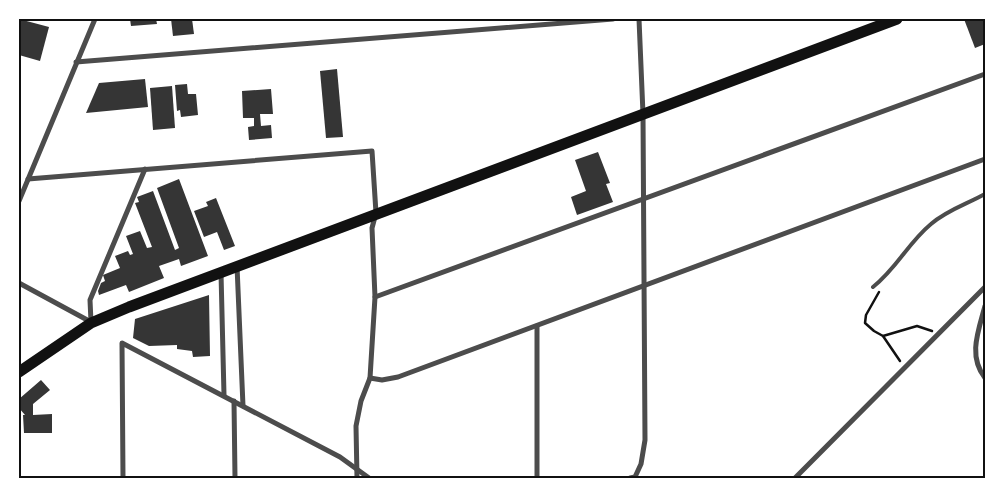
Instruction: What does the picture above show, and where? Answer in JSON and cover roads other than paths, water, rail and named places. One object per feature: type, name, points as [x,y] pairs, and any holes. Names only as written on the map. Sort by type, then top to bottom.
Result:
[{"type":"main road","points":[[19,372],[92,322],[221,271],[897,19]]},
{"type":"street","points":[[19,201],[95,19]]},
{"type":"street","points":[[76,62],[613,19]]},
{"type":"street","points":[[632,477],[641,464],[645,440],[642,199],[643,114],[638,19]]},
{"type":"street","points":[[375,297],[985,74]]},
{"type":"street","points":[[28,179],[372,151],[376,214],[372,228],[375,297],[370,378],[361,401],[356,426],[357,478]]},
{"type":"street","points":[[370,378],[382,380],[398,377],[985,159]]},
{"type":"street","points":[[92,322],[90,300],[145,169]]},
{"type":"street","points":[[236,266],[243,406]]},
{"type":"street","points":[[221,271],[224,395]]},
{"type":"street","points":[[19,283],[92,322]]},
{"type":"street","points":[[795,478],[985,287]]},
{"type":"street","points":[[985,306],[975,355],[976,367],[985,378]]},
{"type":"street","points":[[537,326],[537,478]]},
{"type":"street","points":[[123,478],[122,343],[340,456],[369,478]]},
{"type":"street","points":[[234,401],[235,478]]},
{"type":"lane","points":[[873,287],[890,274],[909,246],[930,224],[945,213],[985,194]]}]
